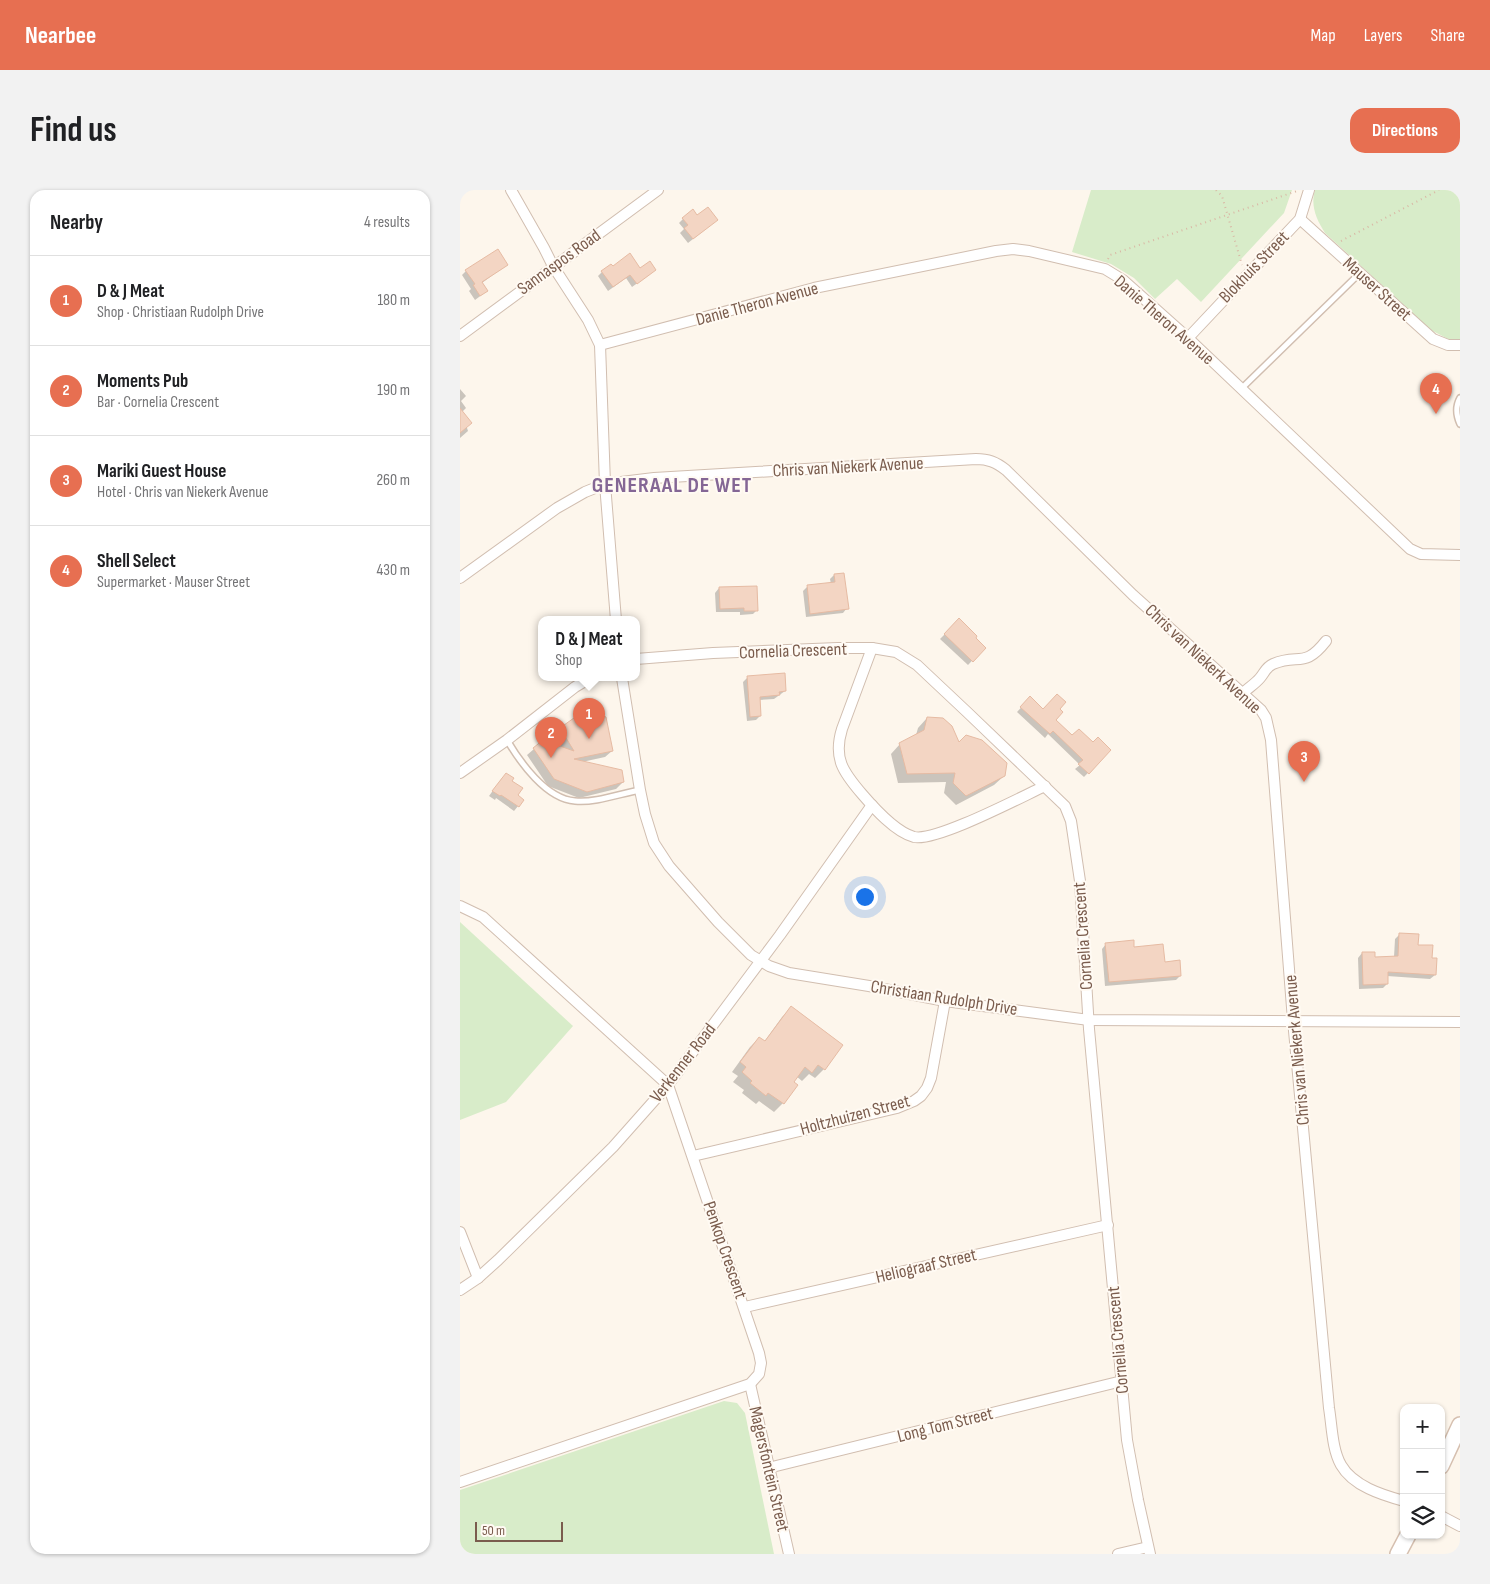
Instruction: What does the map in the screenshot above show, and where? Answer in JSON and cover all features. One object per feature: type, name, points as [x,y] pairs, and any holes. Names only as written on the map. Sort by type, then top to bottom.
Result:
[{"type":"street","points":[[511,190],[553,266],[588,320],[600,345],[605,484],[616,616]]},
{"type":"street","name":"Sannaspos Road","points":[[460,336],[658,190]]},
{"type":"street","name":"Blokhuis Street","points":[[1188,338],[1300,219],[1309,190]]},
{"type":"street","name":"Mauser Street","points":[[1300,219],[1433,339],[1448,345],[1460,346]]},
{"type":"street","name":"Danie Theron Avenue","points":[[600,345],[814,288],[996,251],[1013,249],[1029,251],[1105,269],[1123,280],[1188,338],[1410,549],[1421,554],[1460,555]]},
{"type":"street","name":"Chris van Niekerk Avenue","points":[[460,578],[557,508],[585,492],[605,484],[654,478],[989,460],[1006,470],[1134,595],[1261,710],[1269,726],[1293,1020],[1329,1408],[1336,1454],[1343,1468],[1358,1482],[1380,1494],[1400,1499]]},
{"type":"street","points":[[1242,694],[1260,678],[1269,666],[1283,661],[1310,657],[1326,641]]},
{"type":"street","points":[[872,648],[842,729],[838,749],[842,767],[851,781],[872,806],[888,821],[905,834],[917,838],[925,838],[956,827],[1045,786]]},
{"type":"street","name":"Cornelia Crescent","points":[[640,659],[722,653],[872,648],[896,652],[909,659],[1065,806],[1071,821],[1080,881],[1089,1020],[1130,1463],[1149,1550]]},
{"type":"street","points":[[460,773],[585,681]]},
{"type":"street","name":"Christiaan Rudolph Drive","points":[[622,681],[640,790],[650,835],[658,851],[718,922],[760,962],[789,973],[944,1001],[1089,1020],[1460,1022]]},
{"type":"street","name":"Verkenner Road","points":[[460,1290],[478,1278],[613,1147],[668,1085],[760,962],[872,806]]},
{"type":"street","name":"Penkop Crescent","points":[[460,906],[483,917],[668,1085],[745,1308],[761,1363],[759,1374],[750,1384]]},
{"type":"street","name":"Holtzhuizen Street","points":[[692,1156],[875,1113],[914,1101],[927,1088],[931,1078],[944,1001]]},
{"type":"street","name":"Heliograaf Street","points":[[745,1308],[1108,1225]]},
{"type":"street","points":[[460,1232],[478,1278]]},
{"type":"street","name":"Long Tom Street","points":[[768,1468],[1122,1381]]},
{"type":"street","points":[[460,1482],[750,1384]]},
{"type":"street","name":"Magersfontein Street","points":[[750,1384],[789,1554]]},
{"type":"street","points":[[1445,1457],[1460,1425]]},
{"type":"street","points":[[1445,1518],[1460,1526]]},
{"type":"street","points":[[1398,1554],[1406,1539]]},
{"type":"street","points":[[1118,1554],[1149,1550]]},
{"type":"lane","points":[[1240,389],[1360,273]]},
{"type":"lane","points":[[1460,398],[1456,406],[1460,424]]},
{"type":"lane","points":[[507,740],[517,758],[535,778],[559,796],[574,801],[597,799],[640,790]]},
{"type":"path","points":[[1216,190],[1222,196],[1245,277]]},
{"type":"path","points":[[1105,269],[1110,255],[1299,190]]},
{"type":"path","points":[[1330,247],[1439,190]]},
{"type":"green space","points":[[1091,190],[1292,190],[1284,213],[1201,302],[1177,279],[1155,299],[1134,278],[1111,264],[1072,252]]},
{"type":"green space","points":[[1315,190],[1460,190],[1460,341],[1450,340],[1431,330],[1325,233],[1317,218],[1314,207]]},
{"type":"green space","points":[[460,922],[573,1026],[506,1102],[460,1120]]},
{"type":"green space","points":[[724,1401],[737,1403],[745,1413],[774,1554],[460,1554],[460,1490]]},
{"type":"building","points":[[708,207],[718,220],[693,239],[684,228],[688,225],[682,218],[693,209],[697,215]]},
{"type":"building","points":[[498,249],[508,265],[482,282],[488,291],[480,296],[473,285],[475,284],[465,270]]},
{"type":"building","points":[[630,253],[640,268],[650,261],[656,270],[637,284],[630,275],[613,287],[601,271],[611,264],[613,266]]},
{"type":"building","points":[[460,408],[472,423],[460,433]]},
{"type":"building","points":[[844,573],[849,609],[810,614],[807,585],[835,582],[834,574]]},
{"type":"building","points":[[757,586],[758,611],[744,611],[744,608],[720,609],[719,587]]},
{"type":"building","points":[[959,618],[986,648],[973,662],[944,634]]},
{"type":"building","points":[[785,673],[786,691],[779,692],[780,695],[760,697],[761,716],[750,717],[747,676]]},
{"type":"building","points":[[1057,694],[1066,702],[1060,709],[1063,712],[1056,720],[1072,735],[1079,729],[1093,742],[1098,737],[1111,750],[1089,774],[1078,764],[1083,760],[1053,731],[1050,734],[1020,707],[1030,696],[1043,709]]},
{"type":"building","points":[[585,710],[606,717],[613,751],[574,759],[622,770],[624,782],[587,792],[554,779],[533,748],[543,740],[574,751],[560,728]]},
{"type":"building","points":[[927,717],[943,718],[952,726],[959,742],[966,735],[982,740],[1007,763],[1005,776],[966,796],[953,783],[955,773],[907,774],[899,743],[924,730]]},
{"type":"building","points":[[506,773],[514,778],[512,781],[523,788],[518,795],[524,800],[519,807],[492,791]]},
{"type":"building","points":[[1399,933],[1419,934],[1418,945],[1433,945],[1432,958],[1437,958],[1436,975],[1388,972],[1388,984],[1363,985],[1362,952],[1375,952],[1375,957],[1398,956]]},
{"type":"building","points":[[1134,940],[1134,947],[1163,944],[1165,962],[1180,960],[1181,976],[1109,982],[1105,943]]},
{"type":"building","points":[[791,1006],[843,1045],[825,1070],[818,1065],[812,1073],[805,1067],[794,1082],[798,1085],[784,1104],[768,1093],[766,1096],[750,1083],[752,1081],[742,1072],[746,1067],[740,1062],[759,1037],[765,1041]]},
{"type":"place","name":"Shell Select","points":[[1436,414]]},
{"type":"place","name":"D & J Meat","points":[[589,739]]},
{"type":"place","name":"Moments Pub","points":[[551,758]]},
{"type":"place","name":"Mariki Guest House","points":[[1304,782]]},
{"type":"district","name":"GENERAAL DE WET","points":[[672,485]]}]
